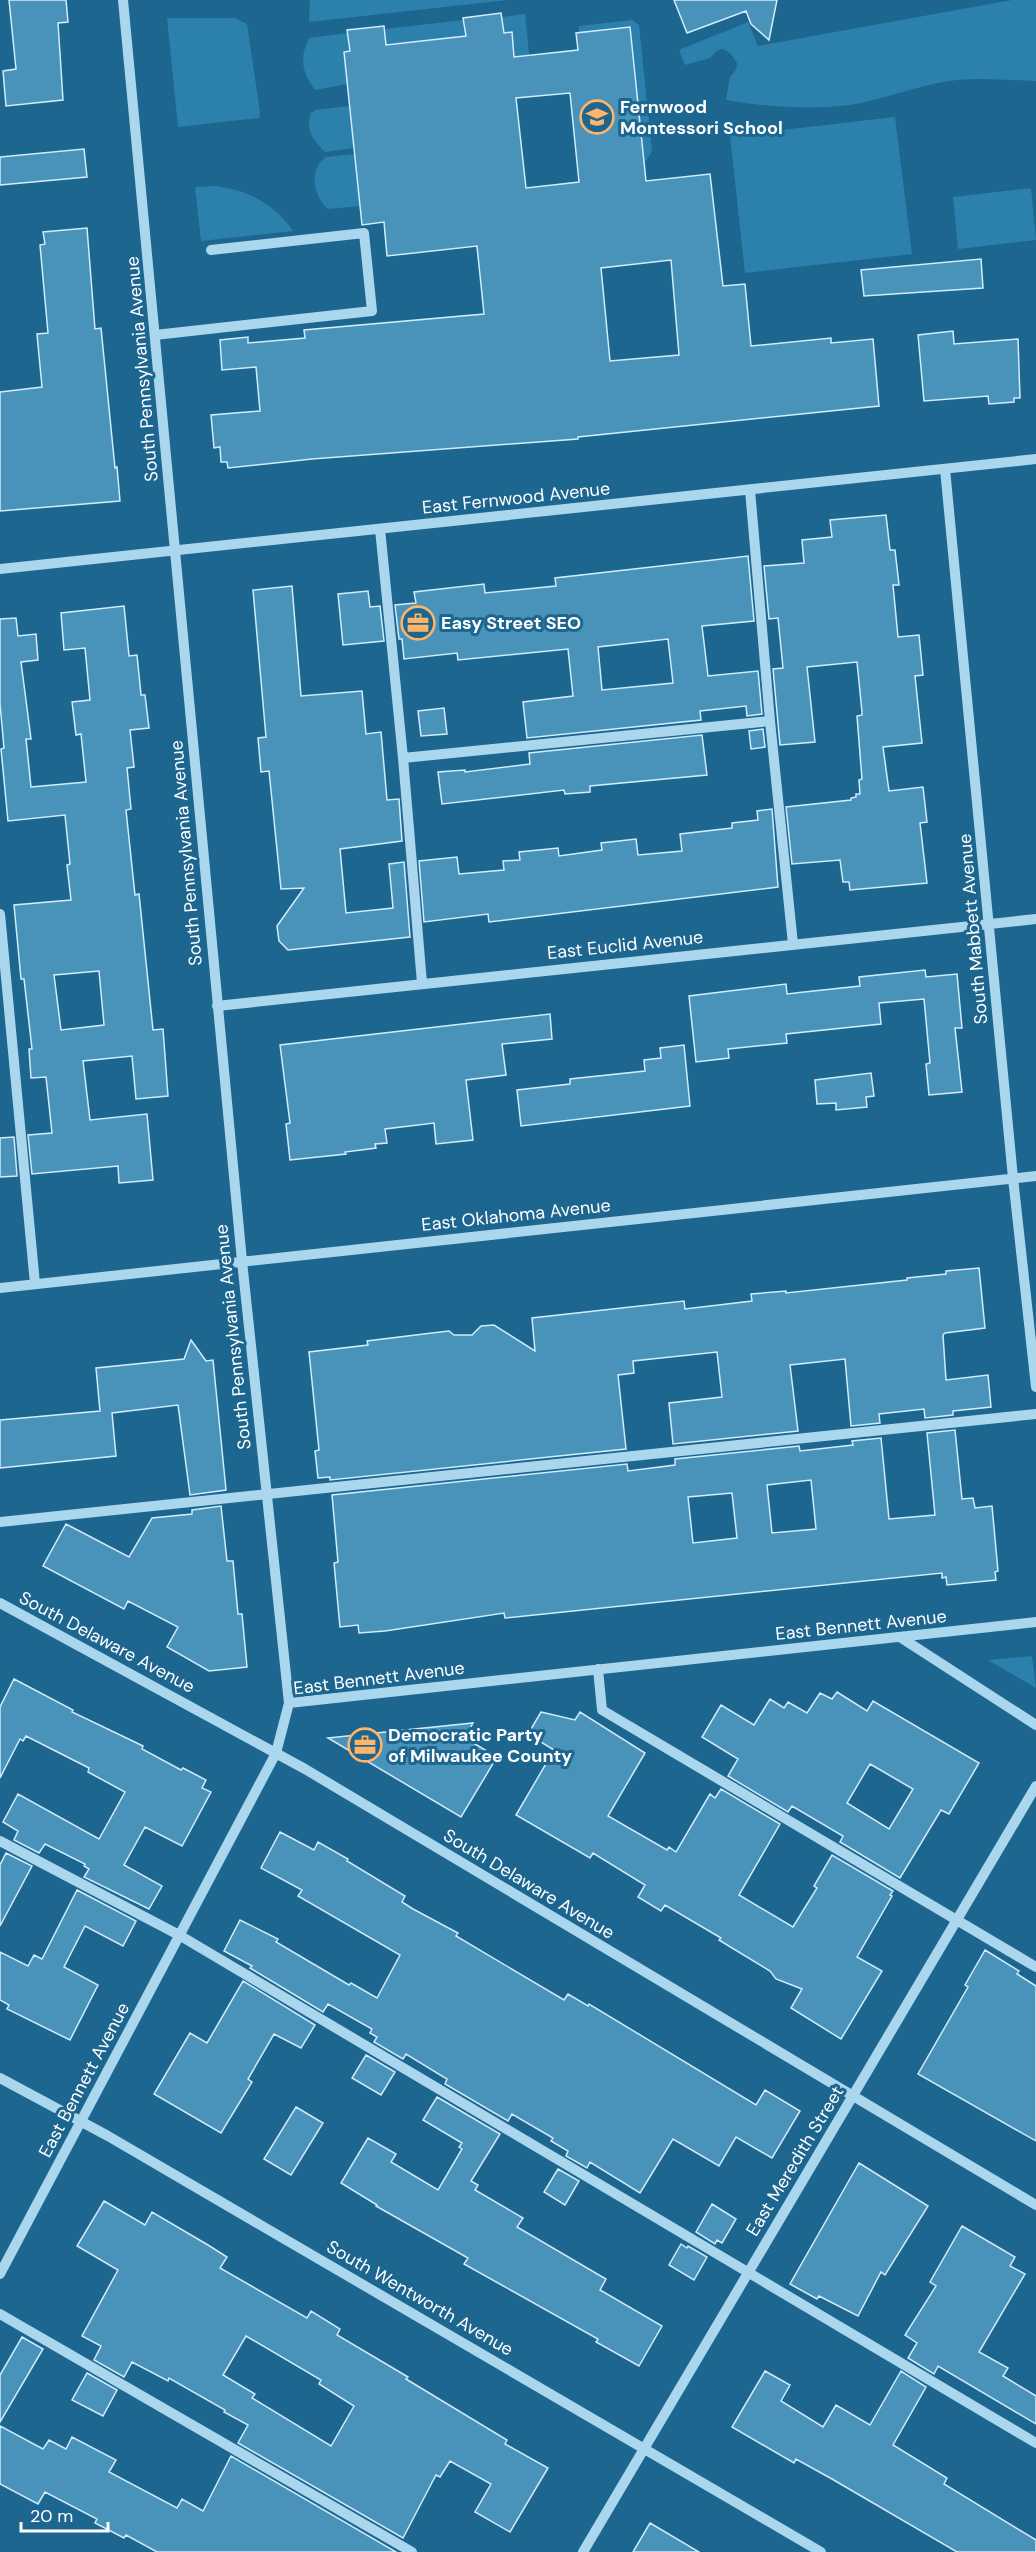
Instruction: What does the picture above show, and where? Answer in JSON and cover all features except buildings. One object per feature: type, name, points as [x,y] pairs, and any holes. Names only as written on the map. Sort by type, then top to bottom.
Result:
[{"type":"street","name":"South Pennsylvania Avenue","points":[[123,0],[217,1006],[289,1703]]},
{"type":"street","points":[[155,335],[372,311],[364,234],[211,250]]},
{"type":"street","name":"East Fernwood Avenue","points":[[0,570],[1036,459]]},
{"type":"street","name":"South Mabbett Avenue","points":[[945,468],[1013,1178],[1036,1387]]},
{"type":"street","points":[[750,489],[770,721],[794,944]]},
{"type":"street","points":[[380,529],[403,758],[422,983]]},
{"type":"street","points":[[403,758],[770,721]]},
{"type":"street","points":[[0,914],[35,1284]]},
{"type":"street","name":"East Euclid Avenue","points":[[217,1006],[1036,918]]},
{"type":"street","name":"East Oklahoma Avenue","points":[[0,1288],[1036,1176]]},
{"type":"street","points":[[0,1522],[1036,1414]]},
{"type":"street","name":"South Delaware Avenue","points":[[0,1603],[276,1753],[1036,2205]]},
{"type":"street","name":"East Bennett Avenue","points":[[0,2274],[276,1753],[289,1703],[1036,1622]]},
{"type":"street","points":[[900,1637],[1036,1725]]},
{"type":"street","points":[[598,1669],[602,1710],[1036,1967]]},
{"type":"street","name":"East Meredith Street","points":[[583,2552],[1036,1785]]},
{"type":"street","points":[[0,1841],[179,1935],[1036,2443]]},
{"type":"street","name":"South Wentworth Avenue","points":[[0,2078],[81,2121],[821,2552]]},
{"type":"street","points":[[0,2314],[412,2552]]},
{"type":"shaded area","points":[[310,0],[508,0],[309,22]]},
{"type":"shaded area","points":[[1012,0],[1036,0],[1036,81],[960,80],[936,83],[850,105],[772,106],[726,100],[730,77],[736,70],[737,63],[730,53],[723,49],[718,50],[710,58],[685,65],[679,50],[748,22],[758,46]]},
{"type":"shaded area","points":[[525,14],[530,64],[515,66],[512,33],[503,33],[502,17]]},
{"type":"shaded area","points":[[167,18],[235,18],[247,24],[259,118],[178,127]]},
{"type":"shaded area","points":[[464,20],[466,36],[386,45],[384,29]]},
{"type":"shaded area","points":[[632,20],[639,25],[652,152],[644,163],[630,28],[579,33],[579,26]]},
{"type":"shaded area","points":[[348,33],[349,51],[344,52],[347,84],[315,90],[307,78],[303,65],[304,52],[309,38]]},
{"type":"shaded area","points":[[349,106],[354,148],[325,152],[311,134],[309,119],[311,113],[316,110]]},
{"type":"shaded area","points":[[895,117],[912,254],[745,273],[730,136]]},
{"type":"shaded area","points":[[354,154],[360,206],[328,209],[316,190],[315,176],[320,162],[326,157]]},
{"type":"shaded area","points":[[216,186],[239,191],[260,200],[278,213],[293,231],[201,241],[195,187]]},
{"type":"shaded area","points":[[1031,188],[1036,240],[958,249],[953,197]]},
{"type":"shaded area","points":[[1032,1656],[1036,1688],[988,1660]]},
{"type":"place","name":"Fernwood Montessori School","points":[[597,117]]},
{"type":"place","name":"Easy Street SEO","points":[[418,623]]},
{"type":"place","name":"Democratic Party of Milwaukee County","points":[[365,1745]]}]
